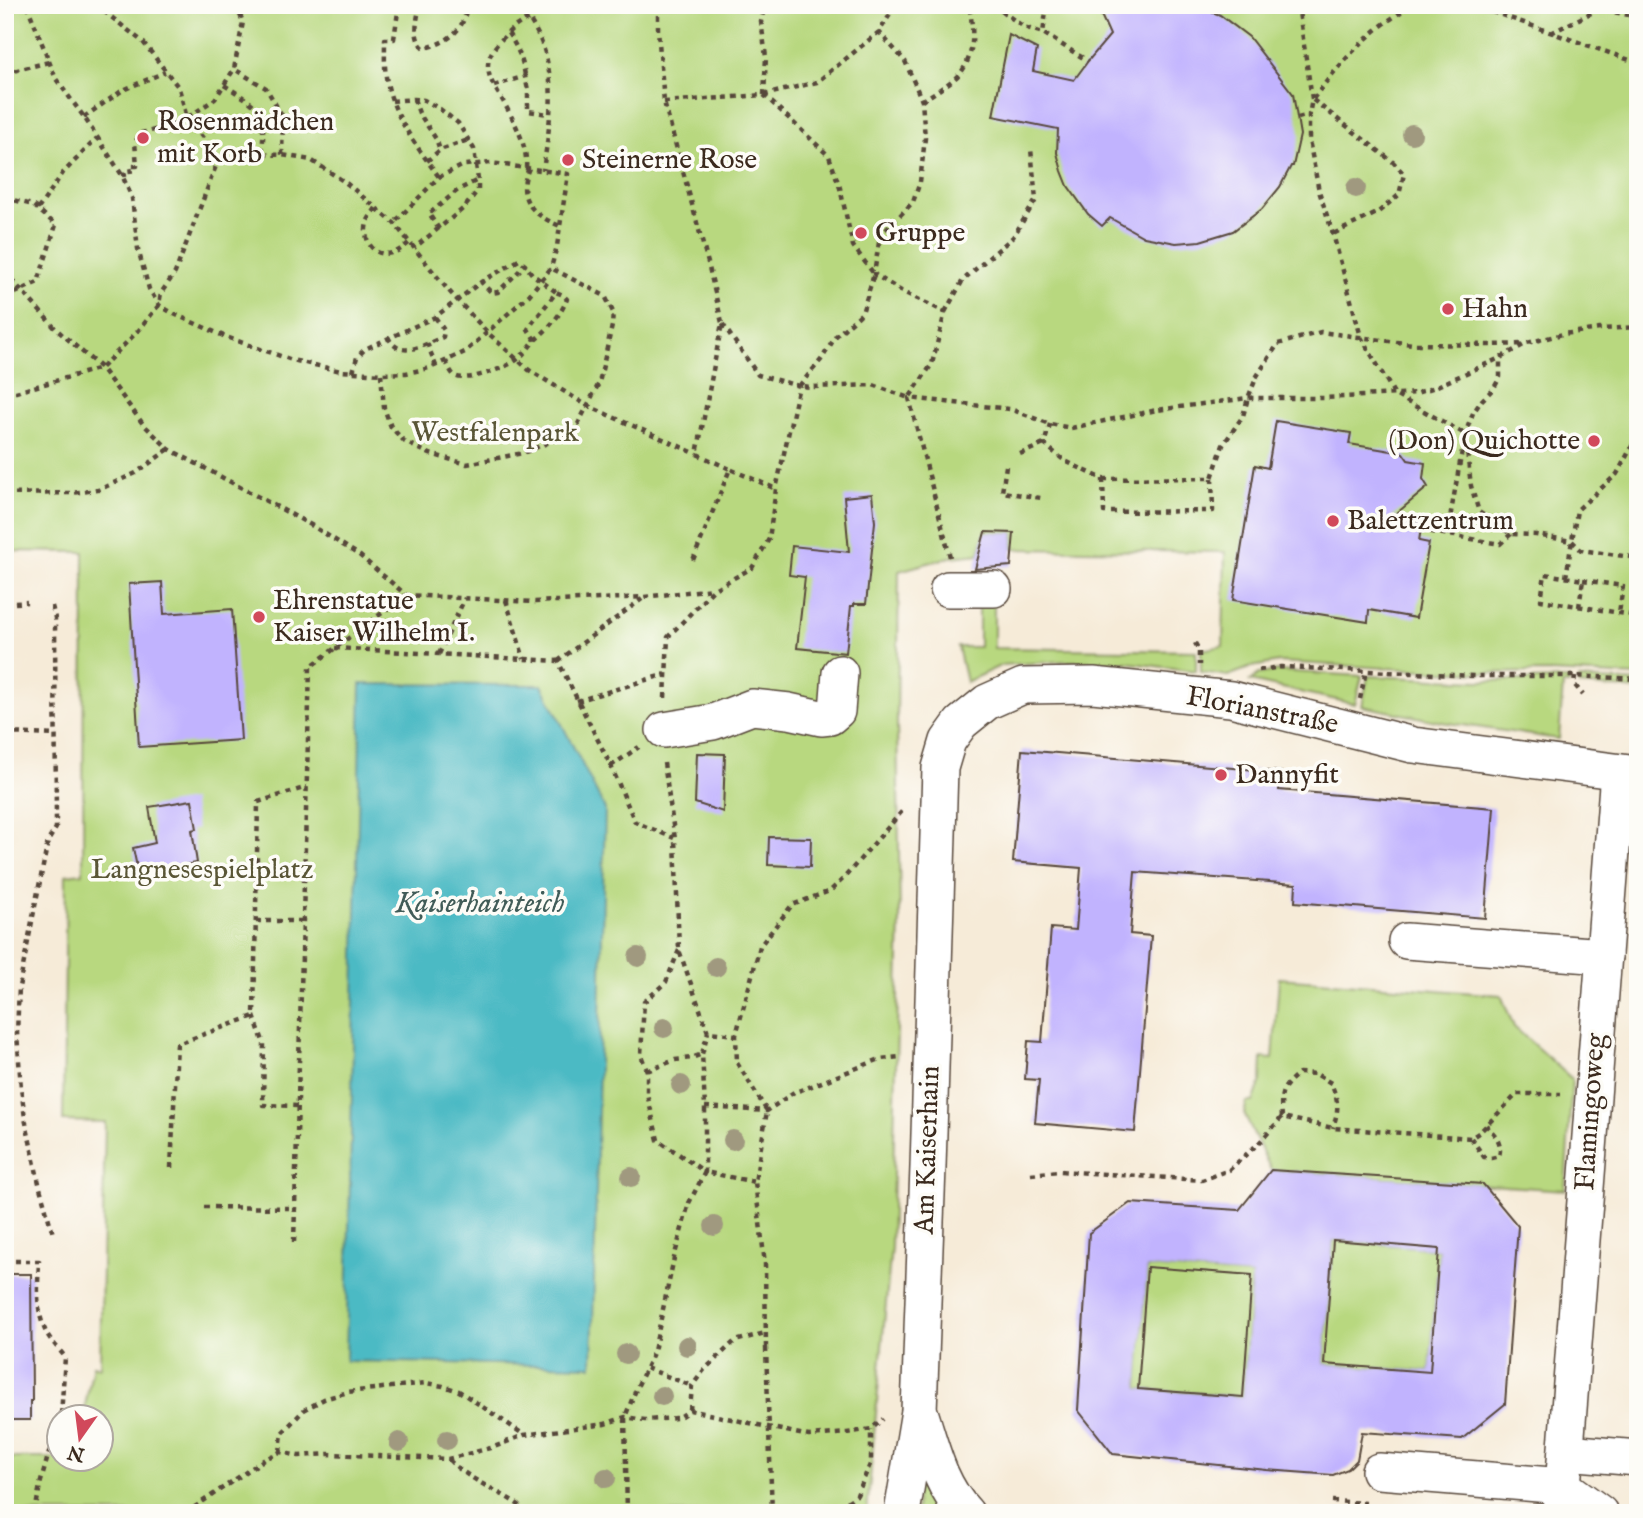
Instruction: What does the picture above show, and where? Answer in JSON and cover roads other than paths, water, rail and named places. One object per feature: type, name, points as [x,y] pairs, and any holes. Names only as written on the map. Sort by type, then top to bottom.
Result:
[{"type":"street","points":[[949,573],[994,589]]},
{"type":"street","points":[[664,730],[713,722],[752,707],[821,718],[830,717],[837,711],[840,673]]},
{"type":"street","name":"Florianstraße","points":[[939,785],[940,768],[948,741],[961,723],[986,702],[1023,686],[1093,685],[1231,699],[1413,745],[1577,753],[1628,773]]},
{"type":"street","name":"Flamingoweg","points":[[1562,1499],[1604,956],[1628,773]]},
{"type":"street","name":"Am Kaiserhain","points":[[902,1513],[902,1414],[932,1054],[939,785]]},
{"type":"street","points":[[1406,941],[1604,956]]},
{"type":"street","points":[[902,1414],[957,1504],[966,1513]]},
{"type":"street","points":[[1566,1452],[1638,1458]]},
{"type":"street","points":[[1379,1471],[1562,1499],[1600,1513]]},
{"type":"water","name":"Kaiserhainteich","points":[[361,684],[542,685],[605,809],[592,1366],[346,1361]]},
{"type":"place","name":"Rosenmädchen mit Korb","points":[[143,138]]},
{"type":"place","name":"Steinerne Rose","points":[[568,160]]},
{"type":"place","name":"Gruppe","points":[[861,233]]},
{"type":"place","name":"Hahn","points":[[1448,309]]},
{"type":"place","name":"(Don) Quichotte","points":[[1594,441]]},
{"type":"place","name":"Balettzentrum","points":[[1333,521]]},
{"type":"place","name":"Ehrenstatue Kaiser Wilhelm I.","points":[[259,617]]},
{"type":"place","name":"Dannyfit","points":[[1221,775]]},
{"type":"park label","name":"Westfalenpark","points":[[495,433]]},
{"type":"park label","name":"Langnesespielplatz","points":[[202,870]]}]
